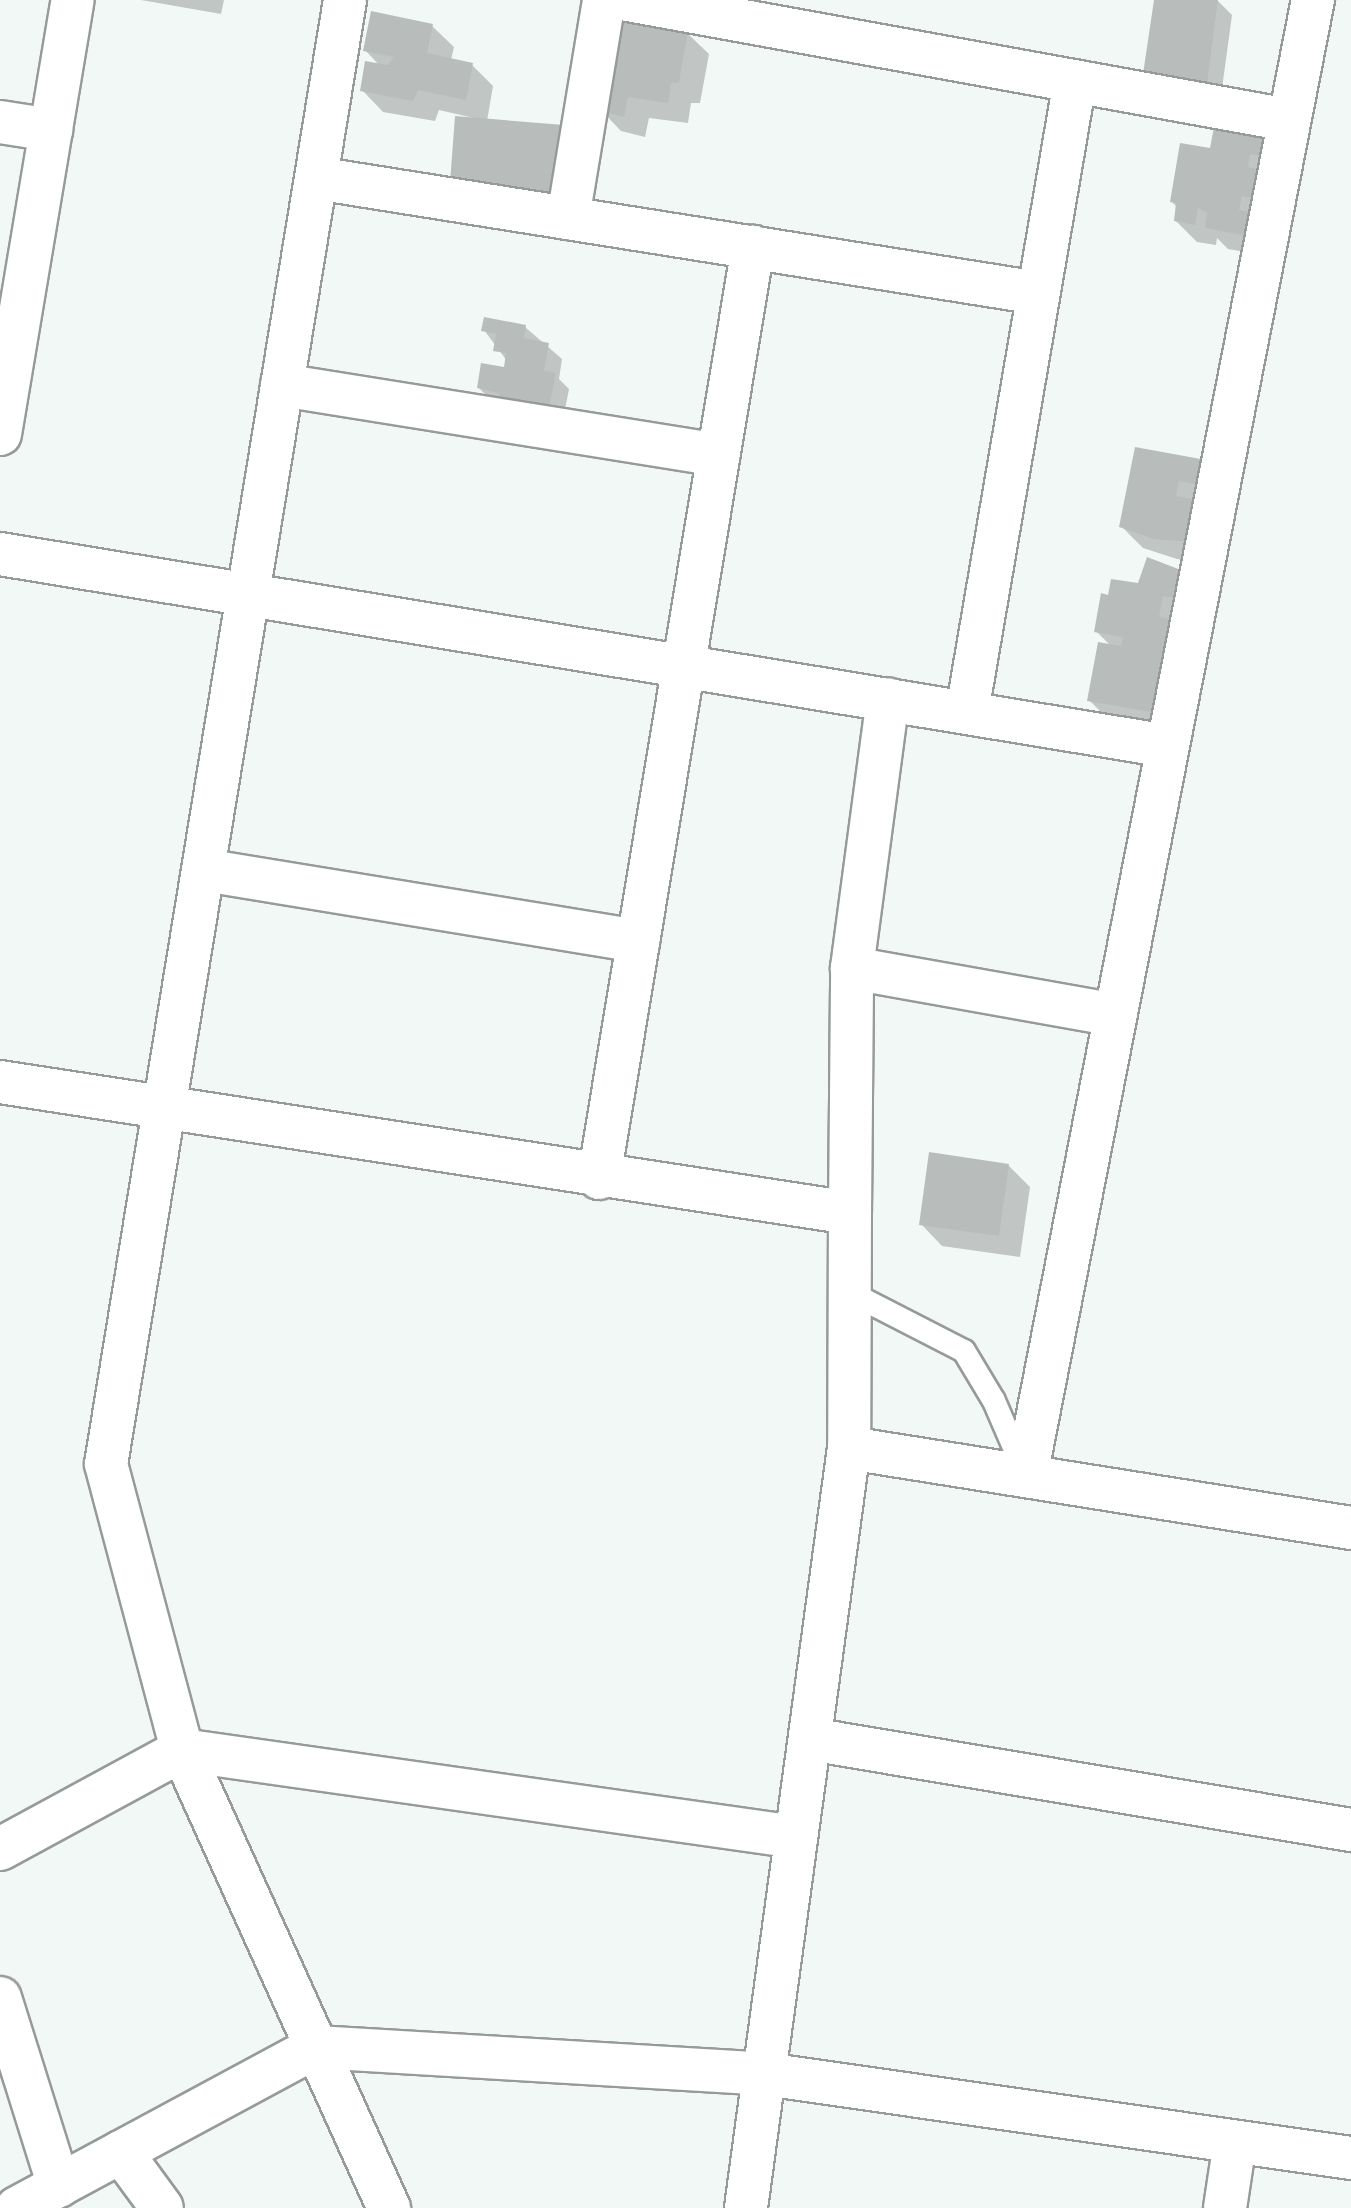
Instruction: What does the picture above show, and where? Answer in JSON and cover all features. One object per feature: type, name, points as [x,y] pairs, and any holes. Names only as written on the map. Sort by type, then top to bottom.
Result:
[{"type":"street","points":[[2,409],[73,0]]},
{"type":"street","points":[[345,0],[106,1464],[182,1750],[389,2208]]},
{"type":"street","points":[[568,218],[604,0]]},
{"type":"street","points":[[628,0],[1288,120]]},
{"type":"street","points":[[1026,1476],[1313,0]]},
{"type":"street","points":[[967,712],[1075,81]]},
{"type":"street","points":[[0,122],[51,130]]},
{"type":"street","points":[[316,178],[1038,293]]},
{"type":"street","points":[[599,1178],[753,247]]},
{"type":"street","points":[[282,385],[718,455]]},
{"type":"street","points":[[0,554],[1167,746]]},
{"type":"street","points":[[746,2208],[849,1448],[852,968],[888,699]]},
{"type":"street","points":[[204,870],[638,941]]},
{"type":"street","points":[[852,968],[1115,1015]]},
{"type":"street","points":[[0,1082],[599,1178],[850,1213]]},
{"type":"street","points":[[849,1448],[1351,1528]]},
{"type":"street","points":[[810,1739],[1351,1830]]},
{"type":"street","points":[[0,1849],[182,1750],[796,1837]]},
{"type":"street","points":[[0,1998],[59,2186]]},
{"type":"street","points":[[17,2208],[316,2047],[765,2074],[1351,2158]]},
{"type":"street","points":[[1225,2208],[1235,2142]]},
{"type":"street","points":[[121,2152],[162,2208]]},
{"type":"lane","points":[[851,1293],[964,1351],[994,1401],[1026,1476]]},
{"type":"building","points":[[1154,0],[1218,0],[1207,83],[1143,74]]},
{"type":"building","points":[[371,11],[433,24],[427,53],[473,63],[466,100],[418,90],[413,101],[360,91],[365,61],[388,65],[394,57],[363,51]]},
{"type":"building","points":[[612,17],[688,31],[679,82],[671,83],[668,103],[628,97],[624,117],[598,110]]},
{"type":"building","points":[[455,116],[564,125],[558,204],[449,196]]},
{"type":"building","points":[[1214,127],[1271,127],[1265,157],[1250,154],[1248,167],[1261,170],[1256,199],[1242,196],[1239,210],[1252,212],[1248,236],[1205,228],[1207,213],[1198,208],[1195,225],[1174,221],[1176,203],[1170,202],[1180,143],[1210,148]]},
{"type":"building","points":[[484,317],[526,325],[524,338],[549,343],[544,371],[556,373],[548,412],[505,403],[498,393],[477,388],[481,363],[504,367],[506,353],[493,351],[496,334],[481,331]]},
{"type":"building","points":[[1135,447],[1217,462],[1212,487],[1179,481],[1176,496],[1207,502],[1205,543],[1154,539],[1119,527]]},
{"type":"building","points":[[1147,557],[1194,575],[1189,601],[1163,596],[1159,617],[1183,621],[1169,715],[1087,701],[1098,642],[1121,646],[1123,637],[1094,632],[1101,593],[1108,595],[1111,579],[1138,583]]},
{"type":"building","points":[[929,1152],[1009,1164],[999,1236],[919,1225]]}]
